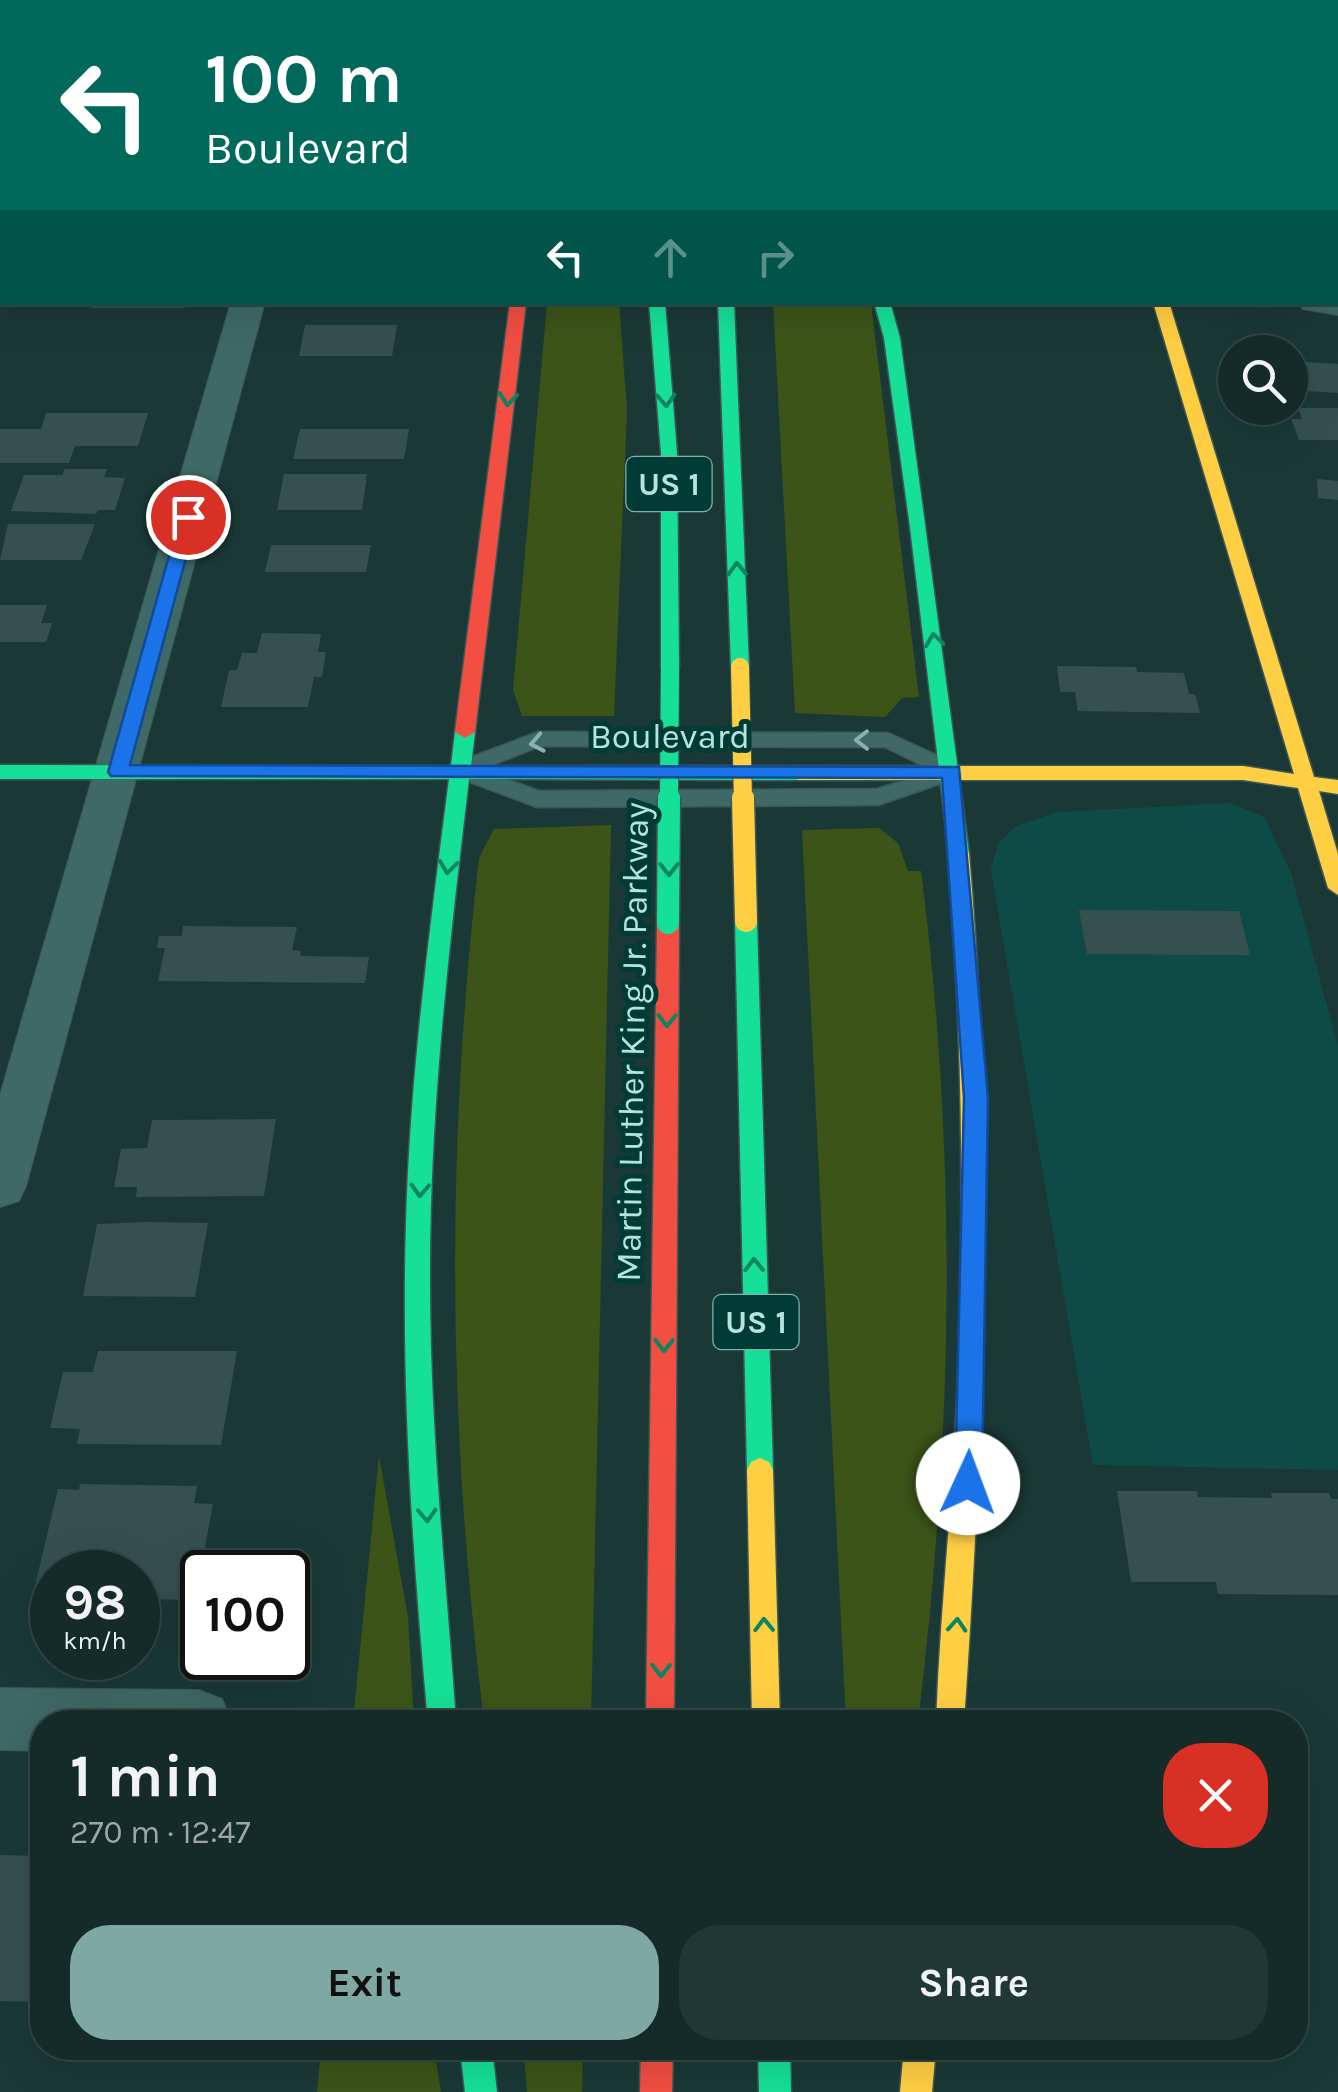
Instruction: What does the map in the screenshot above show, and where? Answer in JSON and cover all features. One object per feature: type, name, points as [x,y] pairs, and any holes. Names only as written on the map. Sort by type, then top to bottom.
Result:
[{"type":"main road","points":[[441,1710],[420,1395],[418,1226],[426,1049],[498,491],[518,305]]},
{"type":"main road","name":"Martin Luther King Jr. Parkway","points":[[657,305],[669,454],[670,667],[660,1710]]},
{"type":"main road","name":"US 1","points":[[726,305],[740,667],[766,1710]]},
{"type":"main road","points":[[883,305],[892,338],[952,772],[970,991],[976,1136],[968,1483],[951,1710]]},
{"type":"main road","points":[[1162,305],[1338,888]]},
{"type":"main road","name":"Boulevard","points":[[0,772],[1243,774],[1338,787]]},
{"type":"main road","points":[[477,2060],[481,2092]]},
{"type":"main road","points":[[656,2092],[657,2060]]},
{"type":"main road","points":[[775,2060],[776,2092]]},
{"type":"main road","points":[[916,2092],[919,2060]]},
{"type":"street","points":[[0,1186],[247,305]]},
{"type":"street","points":[[0,1719],[30,1719]]},
{"type":"shaded area","points":[[1231,803],[1264,817],[1291,873],[1338,1046],[1338,1470],[1093,1465],[991,870],[998,843],[1016,826],[1058,812]]},
{"type":"green space","points":[[547,305],[619,305],[627,410],[614,716],[522,716],[513,690]]},
{"type":"green space","points":[[773,305],[871,305],[919,697],[902,698],[885,717],[795,713]]},
{"type":"green space","points":[[611,825],[591,1710],[483,1710],[463,1504],[455,1290],[456,1184],[460,1076],[479,858],[494,829]]},
{"type":"green space","points":[[879,828],[898,843],[908,871],[921,871],[941,1085],[946,1297],[938,1508],[919,1710],[845,1710],[802,830]]},
{"type":"green space","points":[[379,1456],[408,1617],[413,1710],[354,1710]]},
{"type":"green space","points":[[320,2060],[436,2060],[441,2092],[317,2092]]},
{"type":"green space","points":[[524,2060],[583,2060],[582,2092],[527,2092]]},
{"type":"building","points":[[92,305],[186,305],[185,308],[91,308]]},
{"type":"building","points":[[305,325],[397,325],[392,356],[299,356]]},
{"type":"building","points":[[1308,362],[1338,364],[1338,393],[1308,391]]},
{"type":"building","points":[[1308,408],[1338,408],[1338,440],[1299,440],[1293,425],[1308,425]]},
{"type":"building","points":[[46,413],[148,413],[138,446],[75,446],[69,463],[0,463],[0,429],[41,429]]},
{"type":"building","points":[[300,429],[409,429],[404,459],[293,459]]},
{"type":"building","points":[[65,469],[107,469],[104,477],[125,478],[115,510],[98,510],[96,514],[11,511],[24,475],[62,475]]},
{"type":"building","points":[[284,474],[367,474],[362,510],[277,510]]},
{"type":"building","points":[[1317,479],[1338,481],[1338,500],[1318,498]]},
{"type":"building","points":[[8,524],[95,524],[81,560],[0,560]]},
{"type":"building","points":[[271,545],[371,545],[366,572],[265,572]]},
{"type":"building","points":[[0,605],[47,605],[41,623],[52,623],[46,642],[0,642]]},
{"type":"building","points":[[262,633],[321,634],[318,652],[326,652],[322,677],[314,677],[308,707],[221,707],[229,670],[237,670],[242,653],[257,653]]},
{"type":"building","points":[[1057,666],[1136,667],[1137,672],[1184,673],[1189,694],[1195,694],[1200,713],[1078,711],[1075,692],[1060,692]]},
{"type":"building","points":[[1079,910],[1239,911],[1250,955],[1087,954]]},
{"type":"building","points":[[183,926],[297,927],[292,950],[301,951],[300,956],[369,957],[365,983],[158,981],[165,948],[157,948],[159,936],[182,936]]},
{"type":"building","points":[[276,1119],[264,1196],[136,1197],[137,1187],[114,1187],[121,1149],[147,1148],[152,1120]]},
{"type":"building","points":[[208,1223],[195,1297],[83,1296],[97,1224]]},
{"type":"building","points":[[98,1351],[237,1351],[221,1445],[77,1444],[80,1429],[50,1428],[63,1372],[93,1372]]},
{"type":"building","points":[[80,1484],[197,1486],[194,1503],[213,1504],[204,1550],[180,1550],[180,1600],[160,1599],[160,1550],[44,1550],[58,1489],[79,1490]]},
{"type":"building","points":[[1117,1491],[1197,1491],[1198,1497],[1272,1498],[1271,1493],[1329,1493],[1331,1499],[1338,1499],[1338,1595],[1218,1594],[1216,1582],[1131,1582]]},
{"type":"building","points":[[0,1855],[30,1856],[30,2002],[0,2001]]},
{"type":"traffic: fast","points":[[657,305],[669,453],[670,667]]},
{"type":"traffic: fast","points":[[726,305],[740,667]]},
{"type":"traffic: fast","points":[[883,305],[892,338],[919,527],[959,853]]},
{"type":"traffic: fast","points":[[668,923],[670,667]]},
{"type":"traffic: fast","points":[[441,1710],[420,1410],[418,1222],[430,1038],[465,732]]},
{"type":"traffic: fast","points":[[0,772],[798,773]]},
{"type":"traffic: fast","points":[[746,921],[760,1470]]},
{"type":"traffic: fast","points":[[477,2060],[481,2092]]},
{"type":"traffic: fast","points":[[774,2060],[775,2092]]},
{"type":"traffic: slow","points":[[1162,305],[1338,888]]},
{"type":"traffic: slow","points":[[740,667],[746,921]]},
{"type":"traffic: slow","points":[[798,773],[1243,773],[1338,787]]},
{"type":"traffic: slow","points":[[951,1710],[965,1504],[973,1288],[972,1071],[959,853]]},
{"type":"traffic: slow","points":[[760,1470],[766,1710]]},
{"type":"traffic: slow","points":[[916,2092],[919,2060]]},
{"type":"traffic: jam","points":[[465,732],[518,305]]},
{"type":"traffic: jam","points":[[660,1710],[668,923]]},
{"type":"traffic: jam","points":[[656,2092],[657,2060]]},
{"type":"route","points":[[188,517],[118,772],[952,772],[976,1098],[968,1483]]}]
